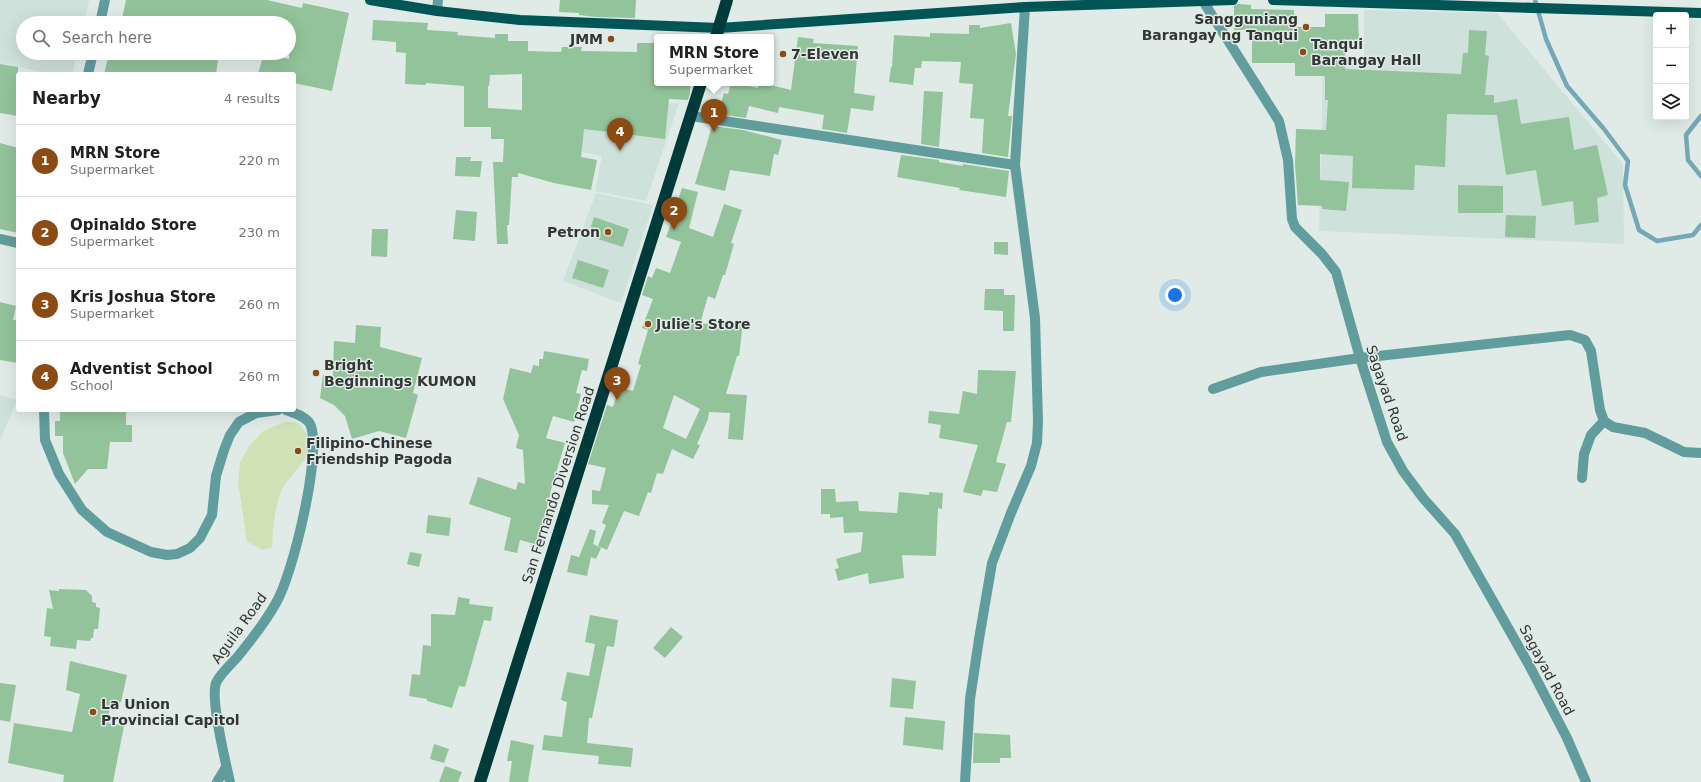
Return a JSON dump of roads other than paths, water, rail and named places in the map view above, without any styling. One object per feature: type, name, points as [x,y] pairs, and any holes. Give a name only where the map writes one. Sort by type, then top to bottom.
[{"type":"highway","points":[[717,32],[727,0]]},
{"type":"highway","name":"San Fernando Diversion Road","points":[[480,782],[700,86]]},
{"type":"main road","points":[[370,0],[437,11],[520,20],[717,32],[1095,2],[1233,0]]},
{"type":"main road","points":[[1273,0],[1701,13]]},
{"type":"street","points":[[102,16],[105,0]]},
{"type":"street","points":[[437,11],[438,0]]},
{"type":"street","name":"Sagayad Road","points":[[1203,1],[1279,121],[1288,160],[1292,219],[1295,227],[1322,254],[1336,272],[1360,358],[1387,442],[1403,471],[1423,498],[1455,534],[1529,665],[1567,738],[1586,782]]},
{"type":"street","points":[[965,782],[970,699],[992,563],[1011,513],[1032,466],[1037,443],[1038,421],[1035,318],[1015,165],[1025,7]]},
{"type":"street","points":[[88,72],[91,60]]},
{"type":"street","points":[[691,116],[1015,165]]},
{"type":"street","points":[[0,239],[16,243]]},
{"type":"street","points":[[1213,388],[1260,372],[1360,358],[1570,336],[1578,337],[1585,340],[1591,351],[1600,410],[1604,420],[1613,427],[1645,433],[1684,452],[1701,453]]},
{"type":"street","points":[[44,412],[44,440],[59,474],[82,510],[107,532],[151,552],[167,555],[177,554],[190,548],[200,538],[212,515],[216,476],[230,435],[239,422],[256,414],[267,412]]},
{"type":"street","name":"Aguila Road","points":[[230,782],[217,718],[216,684],[277,602],[290,569],[295,550],[313,465],[314,445],[310,424],[299,415],[291,412]]},
{"type":"street","points":[[1582,478],[1584,454],[1591,435],[1604,420]]},
{"type":"street","points":[[217,782],[226,767]]},
{"type":"waterway","points":[[1535,0],[1546,39],[1567,86],[1604,129],[1628,161],[1625,185],[1639,230],[1657,241],[1693,235],[1701,225]]},
{"type":"waterway","points":[[1701,116],[1686,135],[1688,160],[1701,176]]},
{"type":"place","name":"Sangguniang Barangay ng Tanqui","points":[[1306,27]]},
{"type":"place","name":"JMM","points":[[611,39]]},
{"type":"place","name":"Tanqui Barangay Hall","points":[[1303,52]]},
{"type":"place","name":"7-Eleven","points":[[783,54]]},
{"type":"place","name":"MRN Store","points":[[714,132]]},
{"type":"place","name":"Adventist School","points":[[620,151]]},
{"type":"place","name":"Opinaldo Store","points":[[674,230]]},
{"type":"place","name":"Petron","points":[[608,232]]},
{"type":"place","name":"Julie's Store","points":[[648,324]]},
{"type":"place","name":"Bright Beginnings KUMON","points":[[316,373]]},
{"type":"place","name":"Kris Joshua Store","points":[[617,400]]},
{"type":"place","name":"Filipino-Chinese Friendship Pagoda","points":[[298,451]]},
{"type":"place","name":"La Union Provincial Capitol","points":[[93,712]]}]
